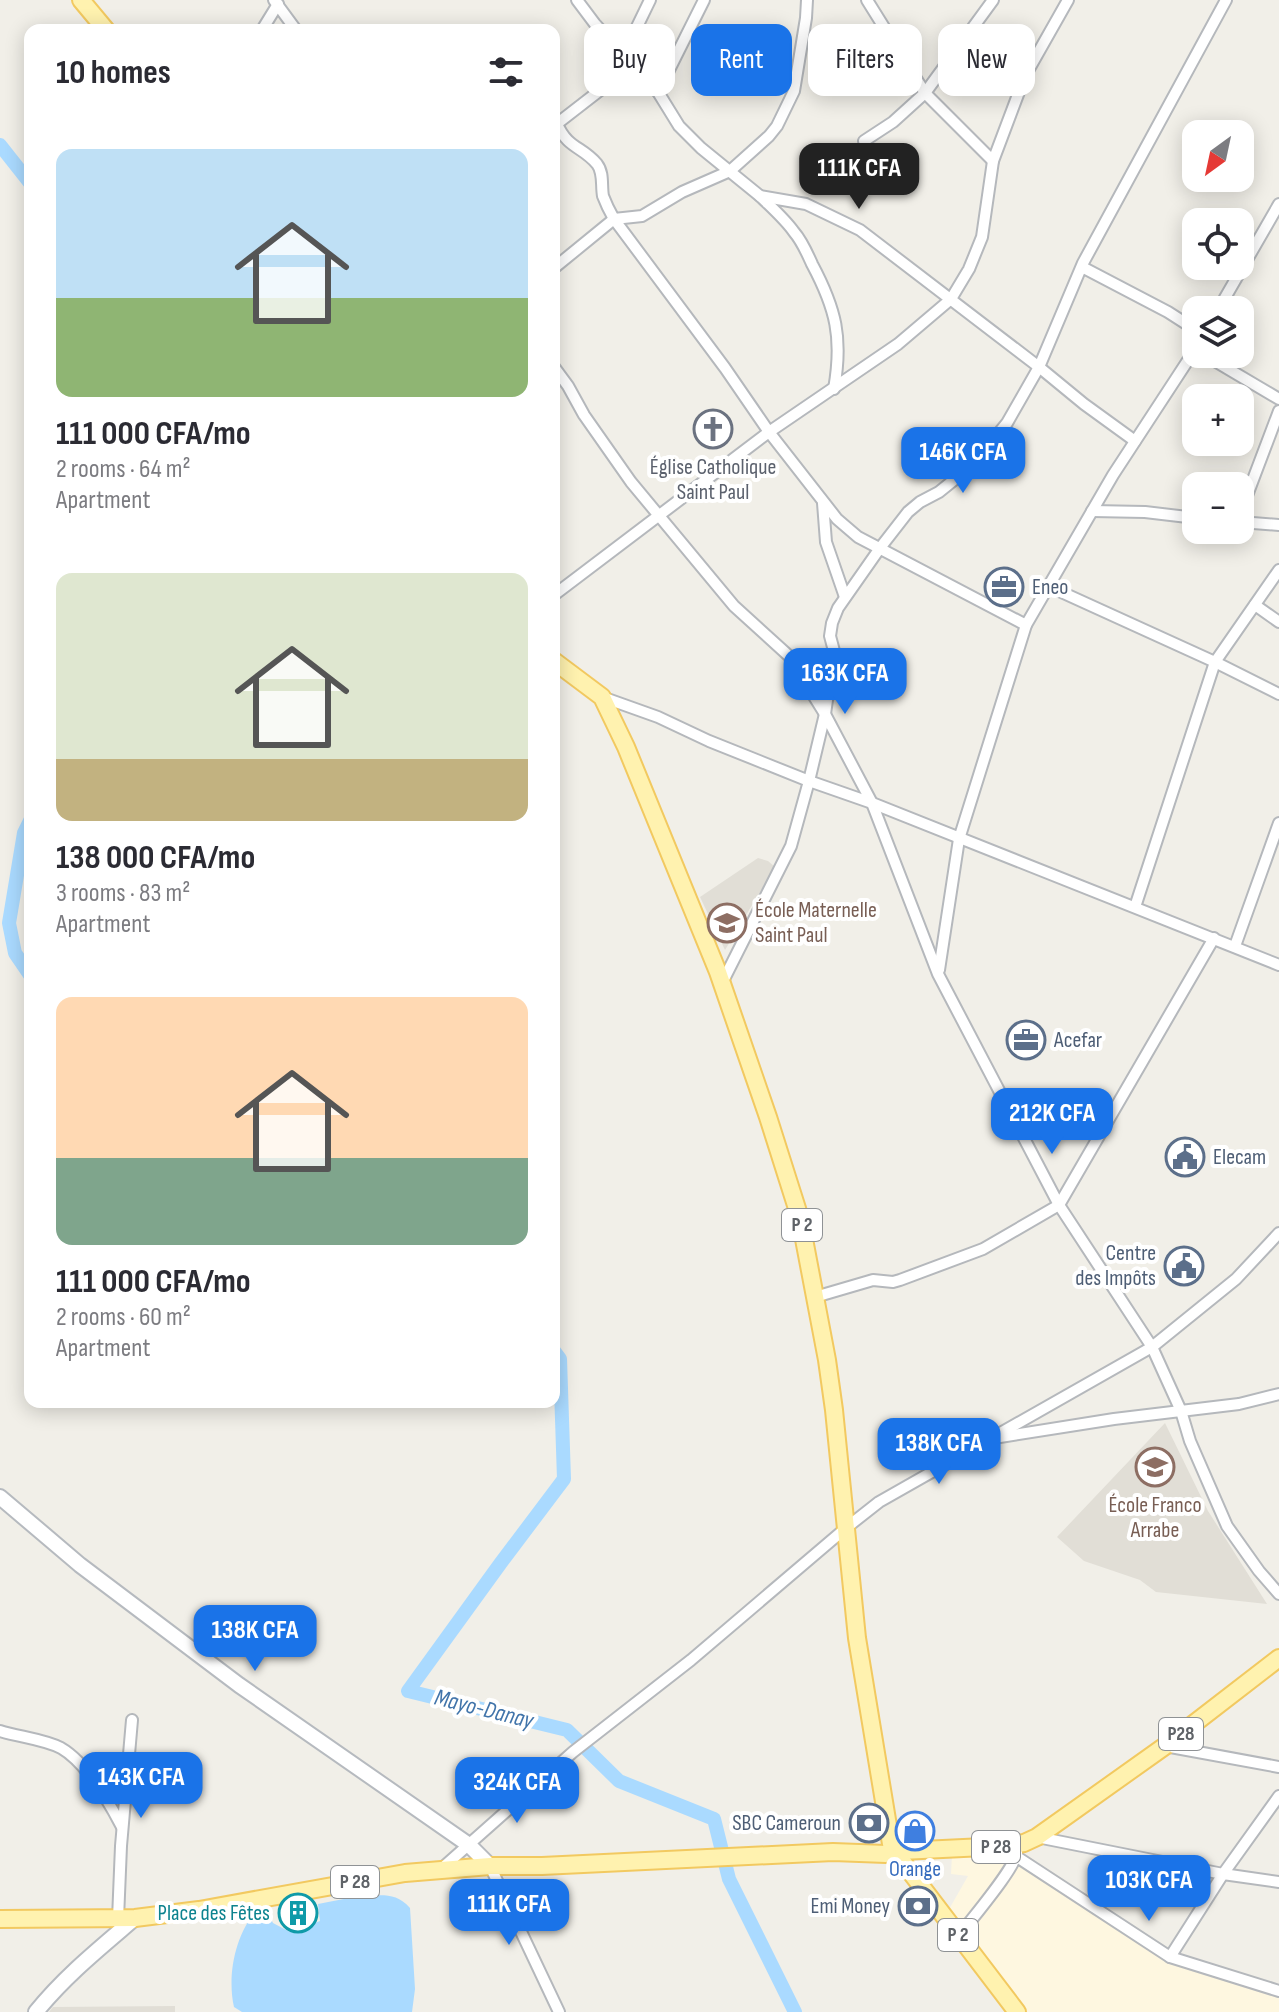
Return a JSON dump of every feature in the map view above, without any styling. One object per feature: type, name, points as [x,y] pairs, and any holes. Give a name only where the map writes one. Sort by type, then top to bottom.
[{"type":"main road","points":[[81,0],[101,24]]},
{"type":"main road","name":"P 2","points":[[560,666],[602,697],[652,806],[722,983],[800,1218],[834,1410],[857,1638],[894,1851],[1017,2012]]},
{"type":"main road","points":[[0,1497],[80,1565],[239,1685],[469,1845],[490,1866]]},
{"type":"main road","name":"P28","points":[[1080,1806],[1165,1746],[1279,1658]]},
{"type":"main road","name":"P 28","points":[[0,1919],[127,1918],[199,1910],[405,1873],[490,1866],[833,1852],[1017,1851],[1080,1806]]},
{"type":"main road","points":[[36,2012],[127,1918]]},
{"type":"street","points":[[577,0],[595,24]]},
{"type":"street","points":[[638,24],[650,0]]},
{"type":"street","points":[[675,58],[704,0]]},
{"type":"street","points":[[560,263],[614,219],[642,216],[682,192],[730,171],[769,136],[794,91],[807,0]]},
{"type":"street","points":[[867,0],[925,93],[993,161]]},
{"type":"street","points":[[864,141],[893,122],[925,93],[993,0]]},
{"type":"street","points":[[560,590],[769,432],[898,344],[951,299],[969,269],[982,237],[993,161],[1025,76],[1068,0]]},
{"type":"street","points":[[722,983],[791,846],[825,714],[834,651],[830,636],[832,623],[845,597],[908,512],[965,471],[1007,423],[1039,367],[1082,267],[1226,0]]},
{"type":"street","points":[[265,24],[276,2],[292,24]]},
{"type":"street","points":[[560,122],[593,96]]},
{"type":"street","points":[[660,96],[679,126],[760,196],[795,232],[819,277],[835,318],[838,351],[834,389]]},
{"type":"street","points":[[560,132],[598,165],[604,199],[614,219],[769,432],[845,527],[858,537],[1026,625]]},
{"type":"street","points":[[760,196],[806,204],[860,230],[1135,441]]},
{"type":"street","points":[[1226,296],[1279,204]]},
{"type":"street","points":[[1082,267],[1182,321]]},
{"type":"street","points":[[938,974],[959,839],[1026,625],[1092,511],[1183,368]]},
{"type":"street","points":[[1227,368],[1279,399]]},
{"type":"street","points":[[560,375],[631,482],[734,606],[789,656],[825,714],[872,803],[938,974],[1059,1205],[1152,1347],[1227,1526],[1279,1594]]},
{"type":"street","points":[[1254,477],[1279,411]]},
{"type":"street","points":[[822,500],[826,542],[845,597]]},
{"type":"street","points":[[1092,511],[1182,516]]},
{"type":"street","points":[[1254,523],[1279,525]]},
{"type":"street","points":[[1135,907],[1215,662],[1279,570]]},
{"type":"street","points":[[1048,586],[1279,694]]},
{"type":"street","points":[[1255,605],[1279,622]]},
{"type":"street","points":[[602,697],[1279,965]]},
{"type":"street","points":[[1235,946],[1279,823]]},
{"type":"street","points":[[815,1297],[873,1280],[900,1280],[983,1249],[1059,1205],[1214,938]]},
{"type":"street","points":[[437,1872],[573,1752],[691,1660],[846,1528],[894,1492],[1152,1347],[1236,1279],[1279,1233]]},
{"type":"street","points":[[990,1439],[1114,1419],[1239,1404],[1279,1394]]},
{"type":"street","points":[[127,1918],[123,1829],[132,1720]]},
{"type":"street","points":[[0,1731],[68,1753],[106,1796],[123,1829]]},
{"type":"street","points":[[1165,1746],[1279,1767]]},
{"type":"street","points":[[1170,1957],[1223,1874],[1279,1796]]},
{"type":"street","points":[[1037,1837],[1279,1882]]},
{"type":"street","points":[[959,1936],[1017,1851],[1170,1957],[1279,1991]]},
{"type":"street","points":[[490,1866],[559,2012]]},
{"type":"shaded area","name":"École Maternelle Saint Paul","points":[[758,858],[775,867],[725,950],[700,897]]},
{"type":"shaded area","name":"École Franco Arrabe","points":[[1165,1423],[1208,1511],[1267,1604],[1156,1592],[1140,1580],[1084,1561],[1057,1537]]},
{"type":"shaded area","points":[[952,1855],[1007,1856],[1172,1962],[1279,1994],[1279,2012],[1024,2012],[948,1911],[968,1876],[951,1874]]},
{"type":"shaded area","points":[[175,2006],[175,2012],[49,2012],[53,2007]]},
{"type":"water","points":[[359,1896],[393,1897],[410,1908],[415,1989],[412,2012],[242,2012],[234,2007],[234,1956],[243,1932],[256,1911],[267,1911],[273,1923],[290,1932],[320,1921],[318,1904]]},
{"type":"waterway","name":"Mayo-Danay","points":[[0,145],[24,175]]},
{"type":"waterway","name":"Mayo-Danay","points":[[24,833],[9,923],[15,953],[24,966]]},
{"type":"waterway","name":"Mayo-Danay","points":[[560,1359],[564,1479],[408,1691],[567,1730],[619,1781],[714,1819],[729,1879],[795,2012]]},
{"type":"place","name":"Église Catholique Saint Paul","points":[[713,429]]},
{"type":"place","name":"Eneo","points":[[1004,587]]},
{"type":"place","name":"École Maternelle Saint Paul","points":[[727,923]]},
{"type":"place","name":"Acefar","points":[[1026,1040]]},
{"type":"place","name":"Elecam","points":[[1185,1157]]},
{"type":"place","name":"Centre des Impôts","points":[[1184,1266]]},
{"type":"place","name":"École Franco Arrabe","points":[[1155,1467]]},
{"type":"place","name":"SBC Cameroun","points":[[869,1823]]},
{"type":"place","name":"Orange","points":[[915,1831]]},
{"type":"place","name":"Emi Money","points":[[918,1906]]},
{"type":"place","name":"Place des Fêtes","points":[[298,1913]]}]
